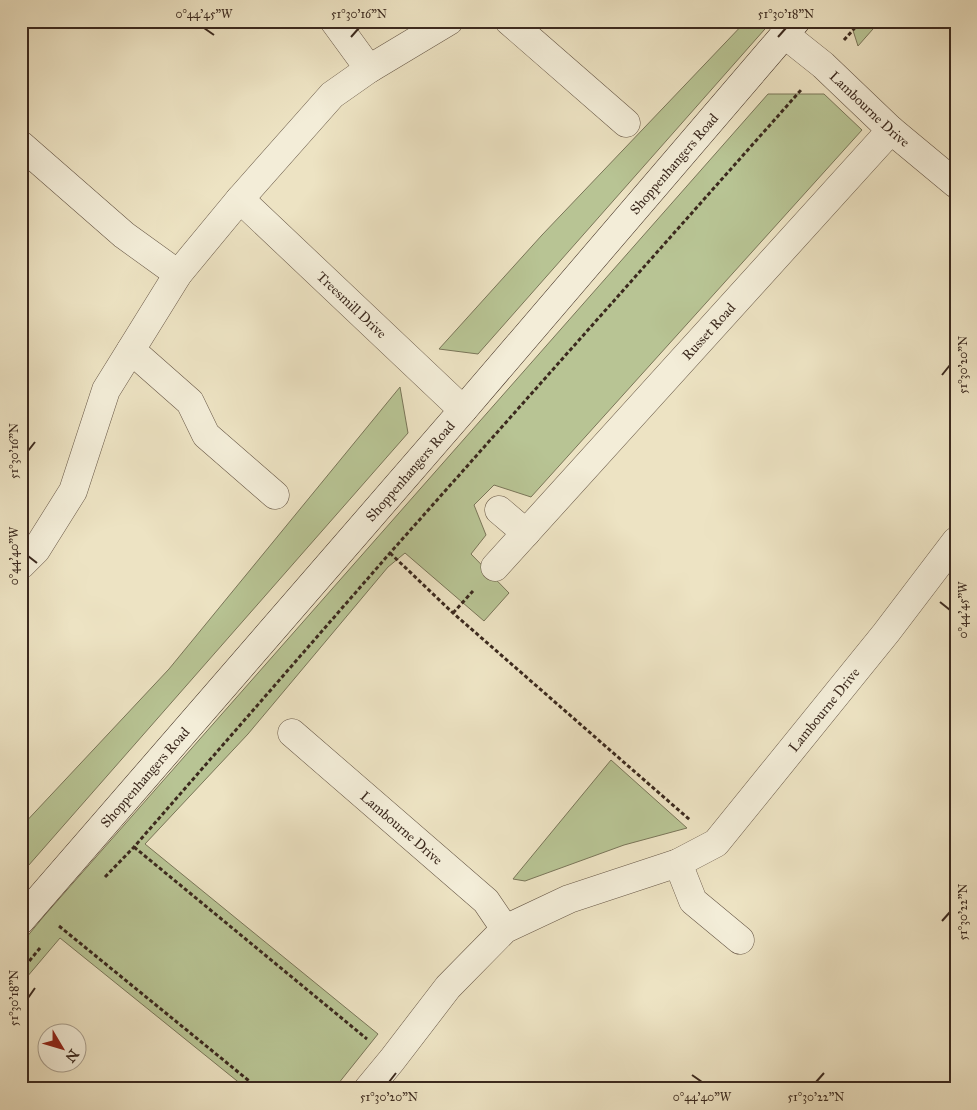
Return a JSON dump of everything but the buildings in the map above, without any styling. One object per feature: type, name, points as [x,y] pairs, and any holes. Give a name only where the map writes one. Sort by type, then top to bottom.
[{"type":"street","points":[[334,21],[369,69]]},
{"type":"street","points":[[21,565],[36,550],[74,491],[106,390],[178,274],[240,199],[332,95],[369,69],[448,21]]},
{"type":"street","points":[[509,21],[626,123]]},
{"type":"street","name":"Lambourne Drive","points":[[790,28],[823,65],[891,130],[956,184]]},
{"type":"street","name":"Shoppenhangers Road","points":[[21,920],[463,410],[790,28]]},
{"type":"street","name":"Russet Road","points":[[496,566],[891,130]]},
{"type":"street","points":[[21,145],[124,235],[178,274]]},
{"type":"street","name":"Treesmill Drive","points":[[240,199],[463,410]]},
{"type":"street","points":[[131,350],[190,402],[206,435],[275,495]]},
{"type":"street","points":[[499,510],[526,533]]},
{"type":"street","name":"Lambourne Drive","points":[[368,1089],[448,987],[505,929],[569,899],[678,863],[716,843],[880,640],[956,541]]},
{"type":"street","name":"Lambourne Drive","points":[[292,733],[486,901],[505,929]]},
{"type":"street","points":[[678,863],[693,901],[740,940]]},
{"type":"path","points":[[100,883],[134,847],[390,553],[861,21]]},
{"type":"path","points":[[390,553],[453,613],[716,843]]},
{"type":"path","points":[[134,847],[392,1060]]},
{"type":"path","points":[[65,918],[58,926],[259,1089]]},
{"type":"path","points":[[21,971],[46,941]]},
{"type":"green space","points":[[746,21],[772,21],[478,354],[439,349],[542,235]]},
{"type":"green space","points":[[850,21],[880,21],[858,46]]},
{"type":"green space","points":[[768,94],[824,94],[862,130],[531,497],[494,485],[474,505],[486,535],[471,554],[509,593],[484,621],[405,553],[388,567],[248,734],[145,844],[378,1034],[334,1089],[247,1089],[60,938],[21,984],[21,944],[44,916]]},
{"type":"green space","points":[[400,387],[408,433],[21,874],[21,827],[169,669]]},
{"type":"green space","points":[[611,760],[687,828],[624,845],[525,881],[513,879]]}]
